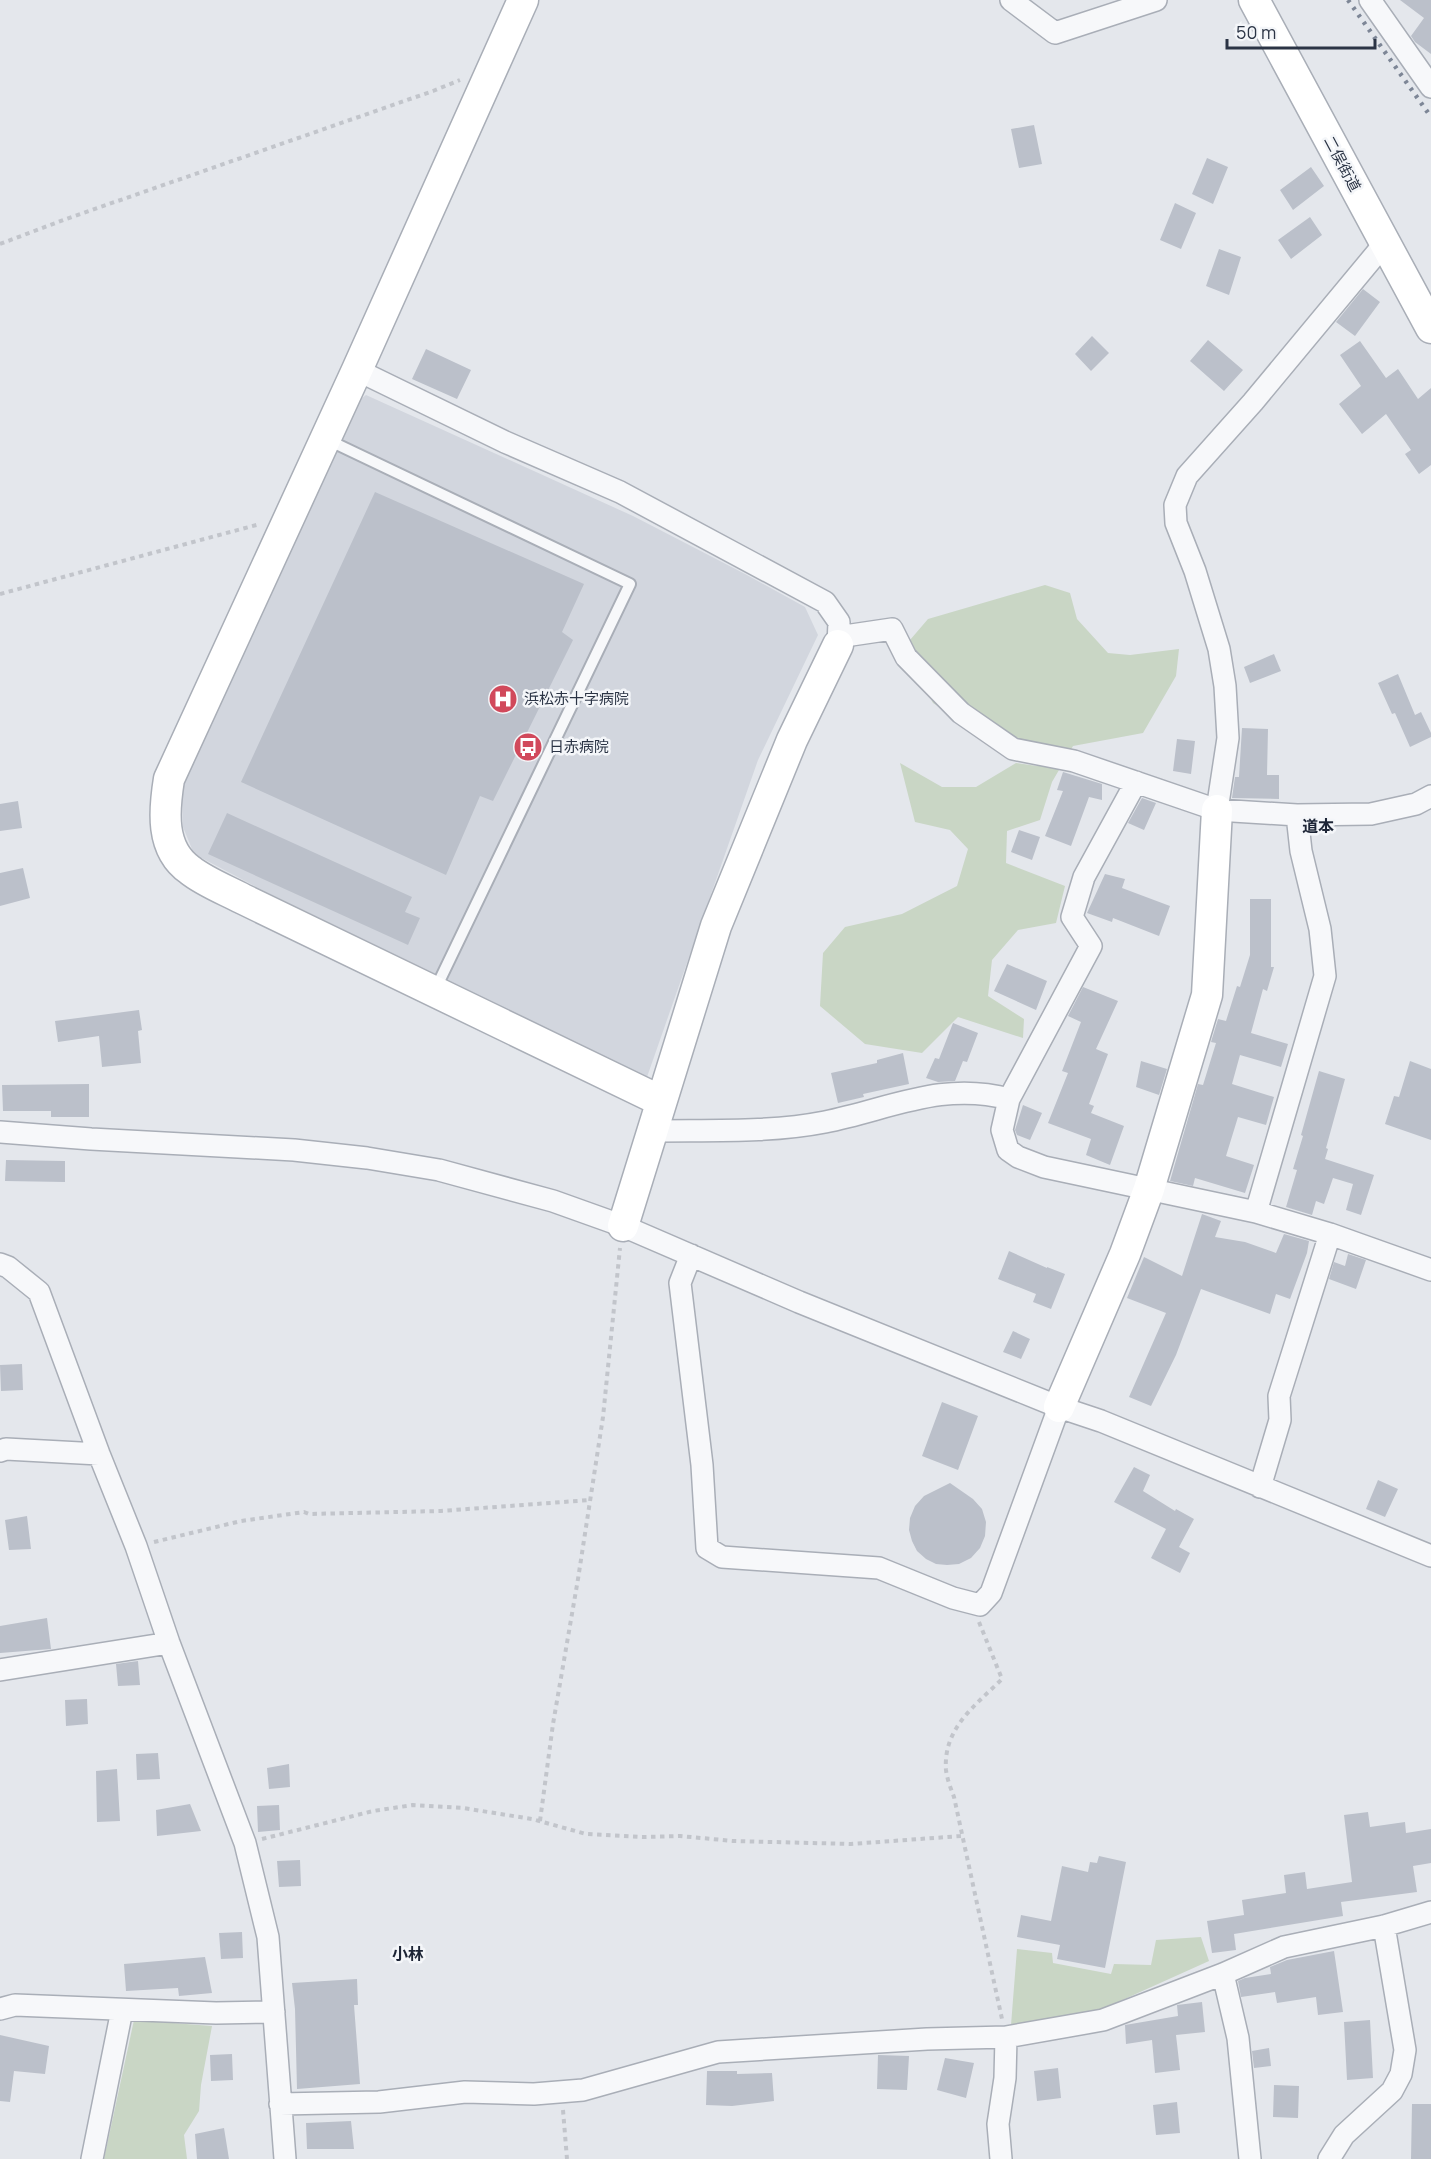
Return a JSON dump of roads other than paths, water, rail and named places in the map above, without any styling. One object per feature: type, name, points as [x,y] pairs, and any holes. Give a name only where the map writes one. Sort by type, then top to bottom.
[{"type":"street","points":[[523,0],[169,780],[164,807],[164,823],[176,854],[188,870],[243,899],[661,1101]]},
{"type":"street","points":[[1011,0],[1055,33],[1156,0]]},
{"type":"street","name":"二俣街道","points":[[1254,0],[1431,328]]},
{"type":"street","points":[[1370,0],[1430,85]]},
{"type":"street","points":[[691,1255],[680,1284],[702,1465],[707,1548],[722,1557],[879,1568],[953,1598],[980,1605],[991,1593],[1059,1407],[1125,1254],[1149,1189],[1207,995],[1217,810],[1228,738],[1225,686],[1219,649],[1195,571],[1176,523],[1175,505],[1187,476],[1253,402],[1384,243]]},
{"type":"street","points":[[357,370],[506,442],[620,492],[825,602],[839,622],[838,641],[792,740],[716,926],[622,1226]]},
{"type":"street","points":[[838,641],[892,629],[906,657],[961,713],[1013,749],[1074,761],[1217,810],[1297,815],[1371,814],[1416,804],[1431,796]]},
{"type":"street","points":[[1136,782],[1084,877],[1072,917],[1091,946],[1009,1099],[1002,1130],[1008,1150],[1018,1157],[1044,1167],[1256,1212],[1330,1234],[1431,1270]]},
{"type":"street","points":[[1256,1212],[1325,976],[1320,929],[1301,851],[1297,815]]},
{"type":"street","points":[[652,1131],[776,1128],[825,1122],[943,1093],[989,1093],[1009,1099]]},
{"type":"street","points":[[0,1132],[294,1150],[367,1158],[439,1170],[554,1201],[622,1226],[1059,1407],[1101,1420],[1431,1556]]},
{"type":"street","points":[[1260,1487],[1280,1420],[1279,1396],[1330,1234]]},
{"type":"street","points":[[0,1264],[8,1267],[39,1292],[136,1546],[169,1643],[245,1843],[268,1937],[285,2159]]},
{"type":"street","points":[[0,1451],[6,1449],[99,1454]]},
{"type":"street","points":[[0,1670],[169,1643]]},
{"type":"street","points":[[280,2104],[379,2102],[465,2092],[534,2094],[562,2092],[583,2090],[718,2052],[927,2039],[1006,2037],[1103,2020],[1223,1974],[1284,1947],[1384,1926],[1431,1912]]},
{"type":"street","points":[[1329,2159],[1344,2135],[1392,2091],[1401,2074],[1405,2050],[1384,1926]]},
{"type":"street","points":[[1223,1974],[1238,2038],[1250,2159]]},
{"type":"street","points":[[0,2009],[15,2005],[216,2013],[274,2012]]},
{"type":"street","points":[[92,2159],[122,2010]]},
{"type":"street","points":[[1001,2159],[998,2124],[1005,2078],[1006,2037]]},
{"type":"lane","points":[[325,438],[630,585],[435,991]]},
{"type":"railway","points":[[1348,0],[1431,117]]},
{"type":"place","name":"浜松赤十字病院","points":[[503,699]]},
{"type":"place","name":"日赤病院","points":[[528,747]]},
{"type":"district","name":"道本","points":[[1318,826]]},
{"type":"district","name":"小林","points":[[408,1954]]}]
